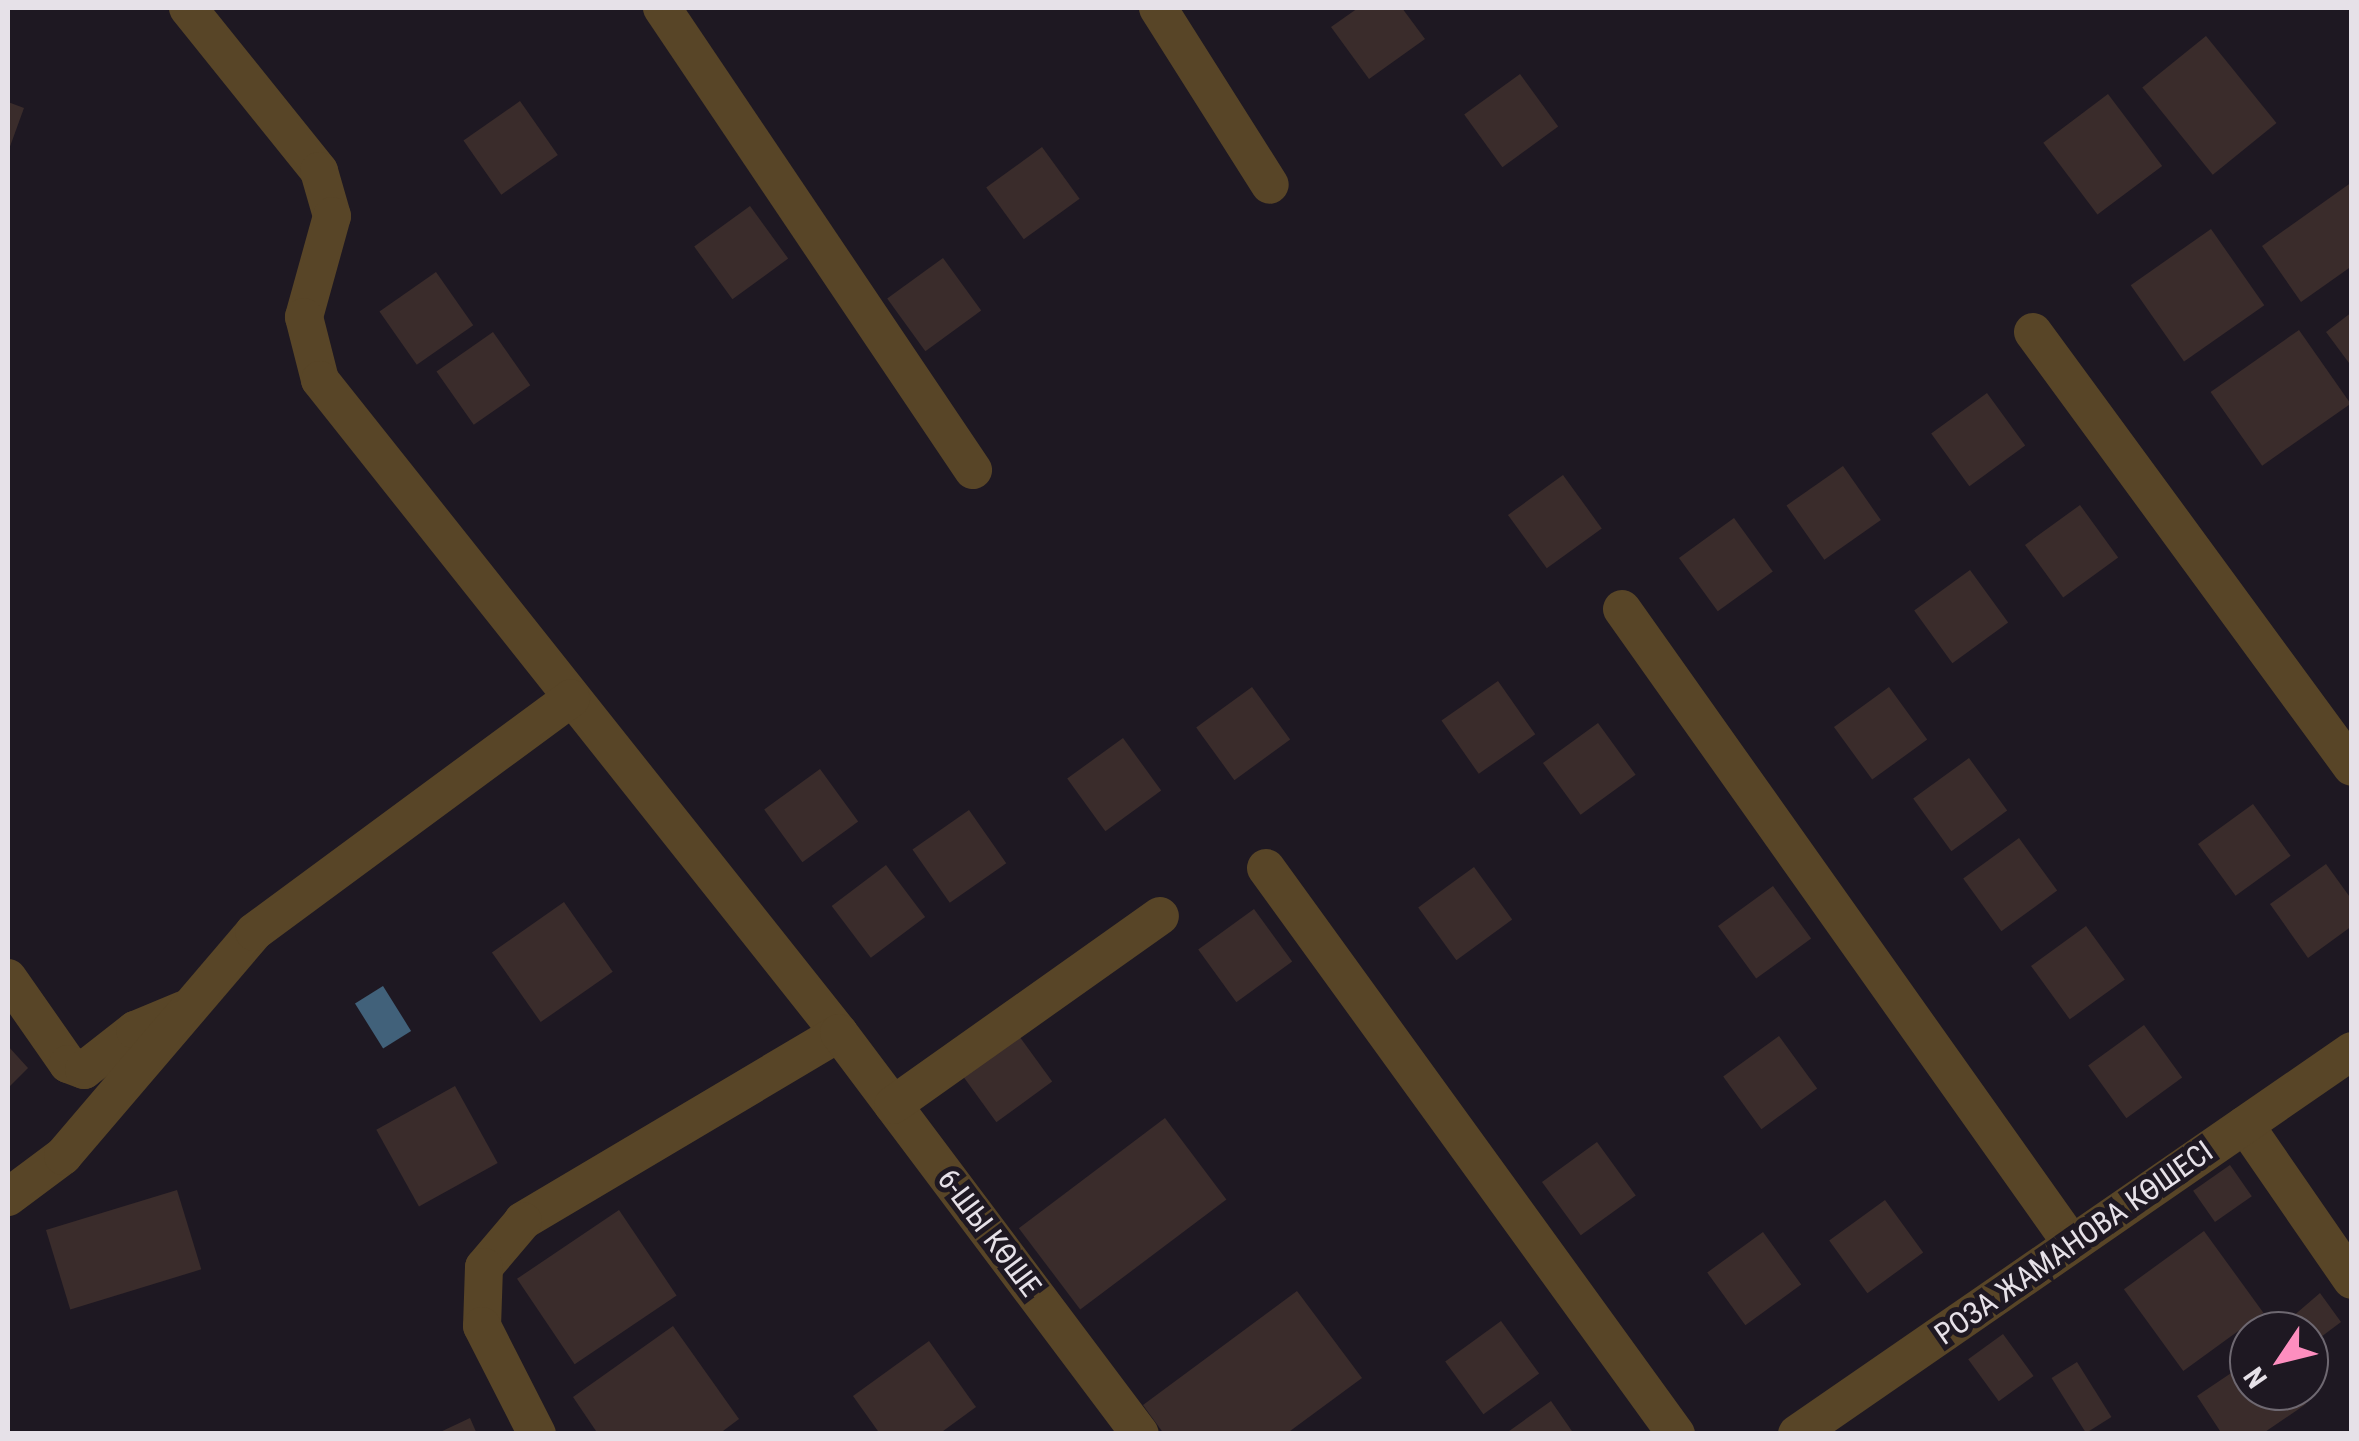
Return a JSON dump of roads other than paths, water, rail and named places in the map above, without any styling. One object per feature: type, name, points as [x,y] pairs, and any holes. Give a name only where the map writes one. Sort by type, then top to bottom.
[{"type":"street","name":"6-ШЫ КӨШЕ","points":[[188,8],[318,171],[332,216],[304,317],[320,380],[838,1034],[1140,1434]]},
{"type":"street","points":[[662,8],[973,470]]},
{"type":"street","points":[[1158,8],[1270,185]]},
{"type":"street","points":[[2034,332],[2352,767]]},
{"type":"street","points":[[1622,609],[2072,1244]]},
{"type":"street","points":[[8,1196],[62,1156],[190,1008],[292,899],[571,698]]},
{"type":"street","points":[[1266,868],[1676,1434]]},
{"type":"street","points":[[893,1105],[1160,916]]},
{"type":"street","points":[[8,978],[68,1064],[84,1070],[135,1030],[190,1008]]},
{"type":"street","points":[[537,1434],[482,1326],[484,1267],[523,1221],[838,1034]]},
{"type":"street","name":"РОЗА ЖАМАНОВА КӨШЕСІ","points":[[1797,1434],[2352,1052]]},
{"type":"street","points":[[2245,1125],[2352,1280]]},
{"type":"water","points":[[383,986],[411,1031],[383,1048],[355,1003]]}]
